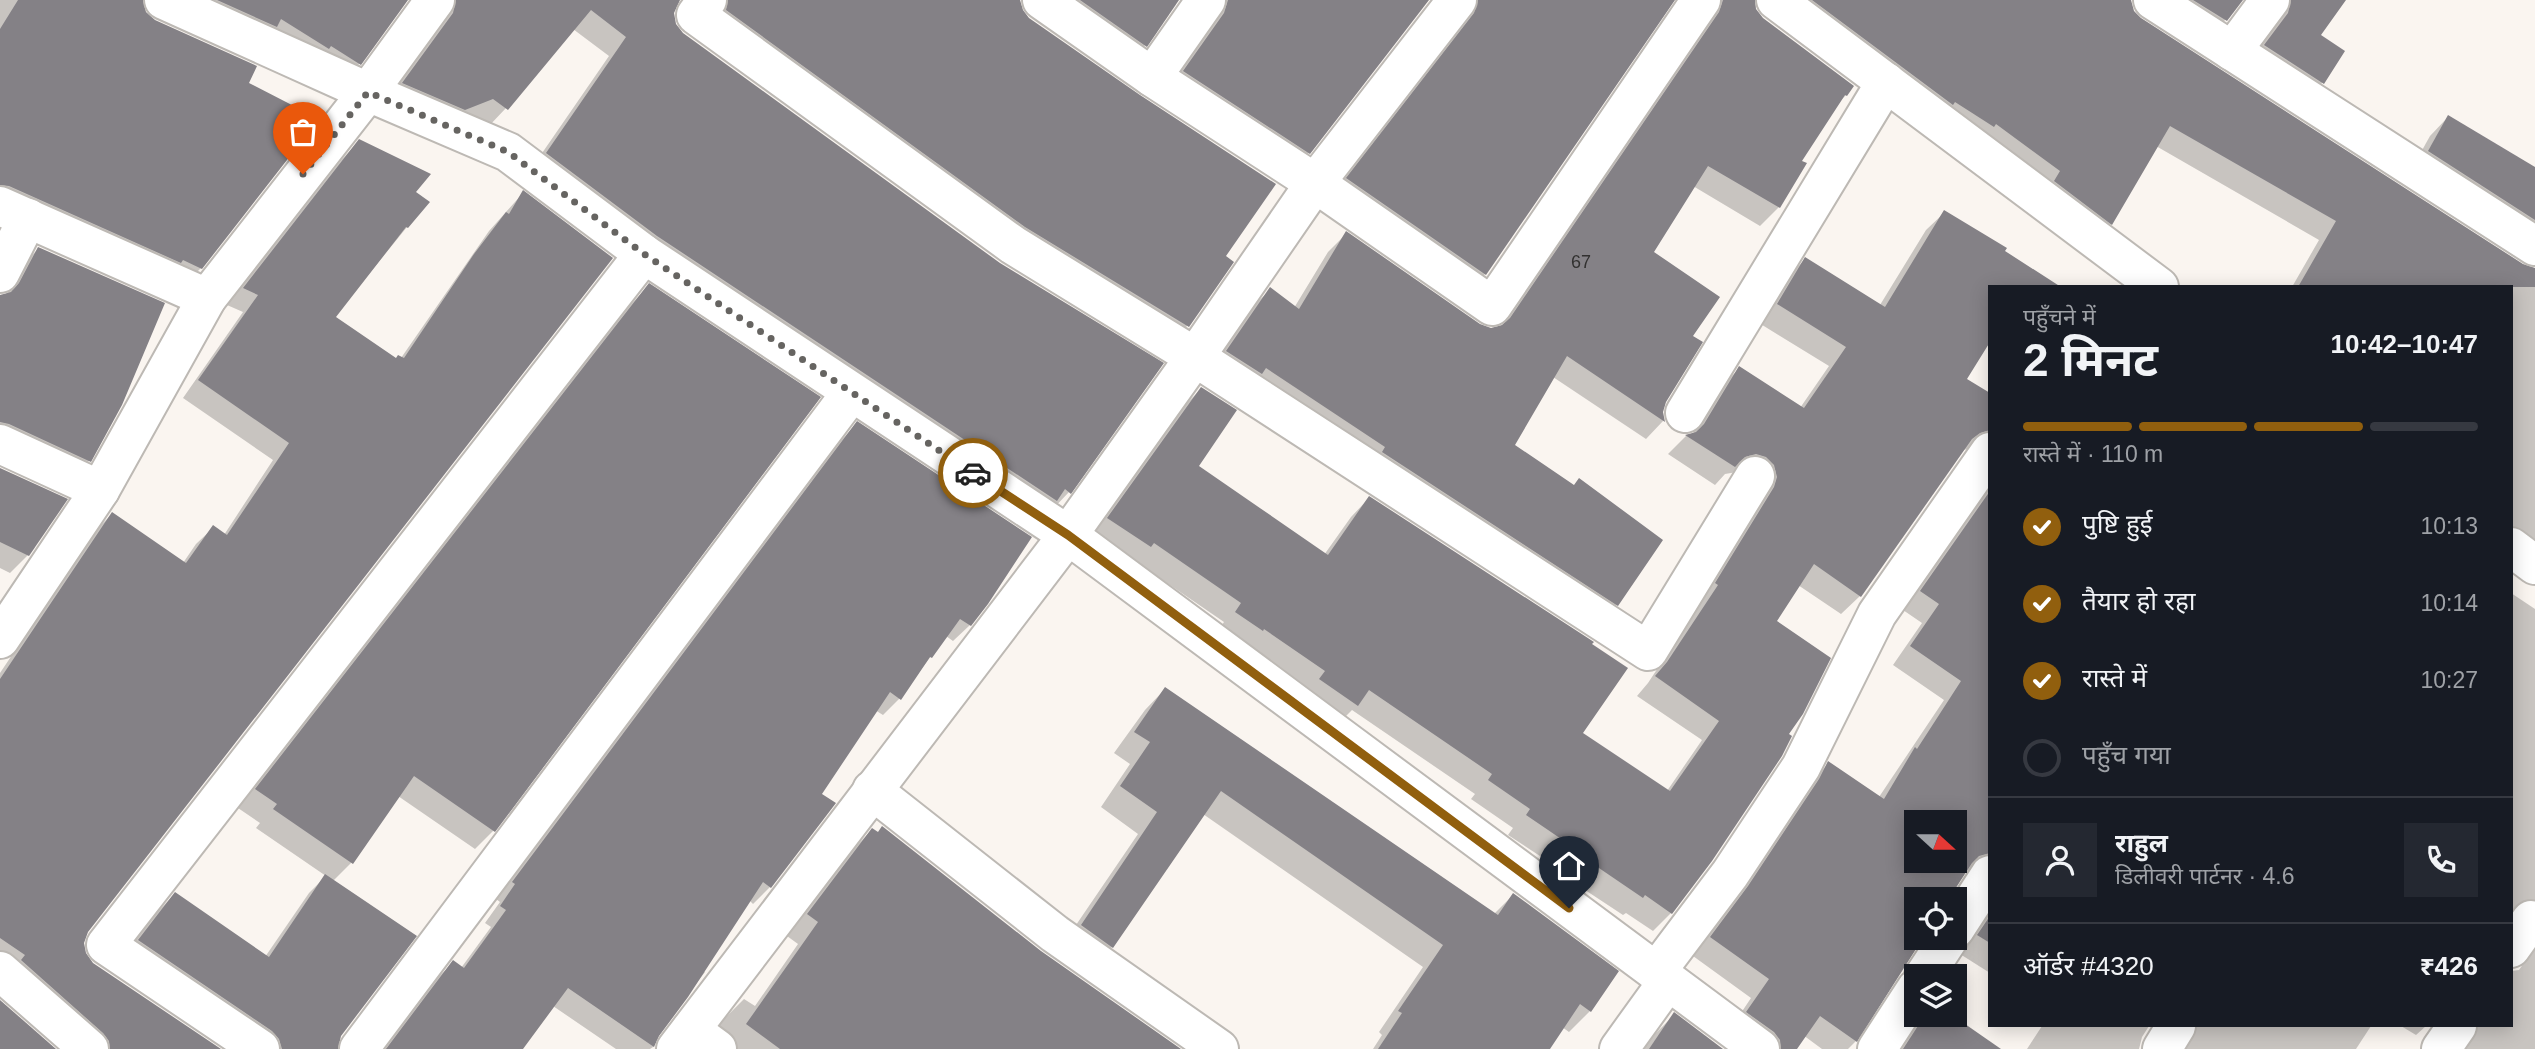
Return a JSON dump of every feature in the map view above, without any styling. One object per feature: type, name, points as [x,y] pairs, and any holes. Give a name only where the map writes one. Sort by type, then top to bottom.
[{"type":"street","points":[[0,639],[100,490],[207,298],[368,92],[435,0]]},
{"type":"street","points":[[708,0],[696,15],[1013,245],[1195,357],[1648,651],[1755,476]]},
{"type":"street","points":[[1042,0],[1152,77],[1315,183],[1492,306],[1701,0]]},
{"type":"street","points":[[1152,77],[1206,0]]},
{"type":"street","points":[[695,1043],[872,790],[1068,535],[1315,183],[1457,0]]},
{"type":"street","points":[[1776,0],[1886,82],[2113,274],[2153,285]]},
{"type":"street","points":[[2153,0],[2535,246]]},
{"type":"street","points":[[2232,51],[2270,0]]},
{"type":"street","points":[[182,3],[368,92],[508,152],[644,254],[1068,535],[1760,1049]]},
{"type":"street","points":[[1685,413],[1886,82]]},
{"type":"street","points":[[0,273],[14,212],[207,298]]},
{"type":"street","points":[[260,1049],[106,945],[644,254]]},
{"type":"street","points":[[359,1049],[851,393]]},
{"type":"street","points":[[0,444],[100,490]]},
{"type":"street","points":[[1619,1049],[1662,977],[1801,767],[1877,614],[1988,455]]},
{"type":"street","points":[[2513,548],[2535,565]]},
{"type":"street","points":[[872,790],[1055,934],[1219,1049]]},
{"type":"street","points":[[1967,910],[1988,878]]},
{"type":"street","points":[[0,971],[89,1049]]},
{"type":"street","points":[[1877,1049],[1904,1007]]},
{"type":"street","points":[[2162,1049],[2175,1027]]},
{"type":"street","points":[[2441,1049],[2456,1027]]},
{"type":"building","points":[[18,0],[143,0],[146,12],[155,20],[257,66],[249,83],[319,119],[202,269],[183,260],[181,263],[9,186],[0,185],[0,29]]},
{"type":"building","points":[[217,0],[408,0],[361,65],[281,19],[277,27]]},
{"type":"building","points":[[456,0],[680,0],[674,13],[676,24],[683,33],[1000,263],[1164,363],[1071,494],[1065,489],[1057,501],[657,236],[546,153],[626,37],[591,10],[508,110],[493,99],[465,110],[402,83],[453,13]]},
{"type":"building","points":[[728,0],[1020,0],[1029,18],[1276,184],[1226,256],[1234,262],[1189,327],[1025,227],[726,10]]},
{"type":"building","points":[[1080,0],[1179,0],[1147,47]]},
{"type":"building","points":[[1228,0],[1429,0],[1310,154],[1183,71],[1224,13]]},
{"type":"building","points":[[1478,0],[1675,0],[1486,275],[1346,178],[1474,13]]},
{"type":"building","points":[[1723,0],[1755,0],[1756,9],[1763,18],[1854,86],[1847,96],[1845,95],[1802,161],[1807,163],[1780,208],[1708,166],[1654,252],[1720,297],[1693,336],[1703,342],[1666,402],[1663,412],[1665,422],[1567,356],[1515,445],[1574,485],[1579,478],[1663,540],[1618,606],[1382,452],[1385,447],[1266,368],[1262,374],[1226,351],[1270,287],[1299,309],[1346,231],[1480,324],[1491,328],[1502,325],[1510,318],[1719,12]]},
{"type":"building","points":[[1812,0],[2131,0],[2134,11],[2141,18],[2523,264],[2535,268],[2535,287],[2299,285],[2336,221],[2170,126],[2112,225],[2054,181],[2060,171],[1996,124],[1994,127],[1955,102],[1953,105]]},
{"type":"building","points":[[2193,0],[2243,0],[2227,21]]},
{"type":"building","points":[[2291,0],[2346,0],[2321,35],[2345,51],[2324,84],[2264,45],[2288,13]]},
{"type":"building","points":[[2448,115],[2535,167],[2535,220],[2428,151]]},
{"type":"building","points":[[359,139],[431,174],[416,192],[430,202],[408,228],[406,227],[336,317],[396,358],[398,355],[404,358],[474,254],[506,212],[509,214],[523,190],[613,258],[88,932],[84,943],[86,953],[93,963],[221,1049],[110,1049],[109,1041],[103,1033],[21,960],[25,955],[0,938],[0,679],[112,512],[186,563],[213,525],[227,535],[289,443],[198,380],[258,295],[243,288]]},
{"type":"building","points":[[1944,210],[2007,248],[2005,251],[2058,285],[1988,285],[1988,345],[1967,379],[1988,392],[1988,431],[1972,439],[1861,597],[1814,564],[1777,621],[1831,658],[1803,714],[1789,734],[1792,736],[1782,756],[1712,861],[1672,914],[1645,895],[1643,898],[1526,815],[1530,809],[1488,780],[1492,774],[1369,690],[1358,706],[1319,679],[1325,671],[1235,612],[1241,603],[1154,543],[1151,547],[1107,518],[1201,387],[1237,410],[1199,466],[1328,555],[1369,496],[1594,642],[1592,644],[1628,668],[1583,733],[1670,791],[1719,721],[1655,676],[1718,585],[1715,583],[1774,487],[1777,477],[1774,465],[1766,457],[1756,454],[1745,457],[1735,467],[1685,435],[1696,432],[1704,424],[1739,366],[1804,408],[1846,347],[1777,304],[1805,257],[1885,307]]},
{"type":"building","points":[[38,247],[165,303],[122,405],[91,462],[0,422],[0,295],[11,292],[19,283]]},
{"type":"building","points":[[649,283],[821,397],[495,832],[414,776],[353,864],[273,809],[277,804],[255,789]]},
{"type":"building","points":[[857,421],[1032,537],[988,604],[971,626],[960,619],[901,700],[890,692],[822,794],[836,803],[771,888],[763,882],[654,1047],[568,988],[523,1049],[386,1049],[453,960],[464,968],[506,910],[500,906],[515,884],[512,882]]},
{"type":"building","points":[[0,468],[68,499],[29,556],[0,542]]},
{"type":"building","points":[[1988,494],[1988,854],[1979,856],[1967,871],[1967,810],[1904,810],[1904,873],[1966,873],[1956,887],[1904,887],[1904,950],[1915,950],[1904,964],[1857,1042],[1820,1016],[1797,1049],[1781,1049],[1780,1040],[1774,1032],[1746,1012],[1769,979],[1710,937],[1748,886],[1819,779],[1828,761],[1884,799],[1915,747],[1917,749],[1961,681],[1910,646],[1939,604],[1920,591]]},
{"type":"building","points":[[1165,687],[1498,915],[1513,893],[1619,971],[1591,1012],[1580,1004],[1550,1049],[1378,1049],[1402,1013],[1398,1011],[1443,945],[1221,791],[1113,948],[1081,925],[1157,812],[1120,786],[1150,742],[1134,732]]},
{"type":"building","points":[[882,826],[1041,951],[1181,1049],[780,1049],[746,1024],[818,922],[807,914],[872,828],[878,832]]},
{"type":"building","points":[[325,874],[417,936],[341,1036],[338,1049],[282,1049],[279,1039],[272,1031],[138,940],[175,892],[269,957]]},
{"type":"building","points":[[1988,919],[1988,942],[1977,935]]},
{"type":"building","points":[[0,1000],[56,1049],[0,1049]]},
{"type":"building","points":[[1674,1012],[1723,1049],[1649,1049]]},
{"type":"building","points":[[1967,1025],[2001,1049],[1903,1049],[1917,1027]]},
{"type":"way so far","points":[[303,174],[368,92],[508,152],[644,254],[973,473]]},
{"type":"route","points":[[973,473],[1068,535],[1569,908]]}]
